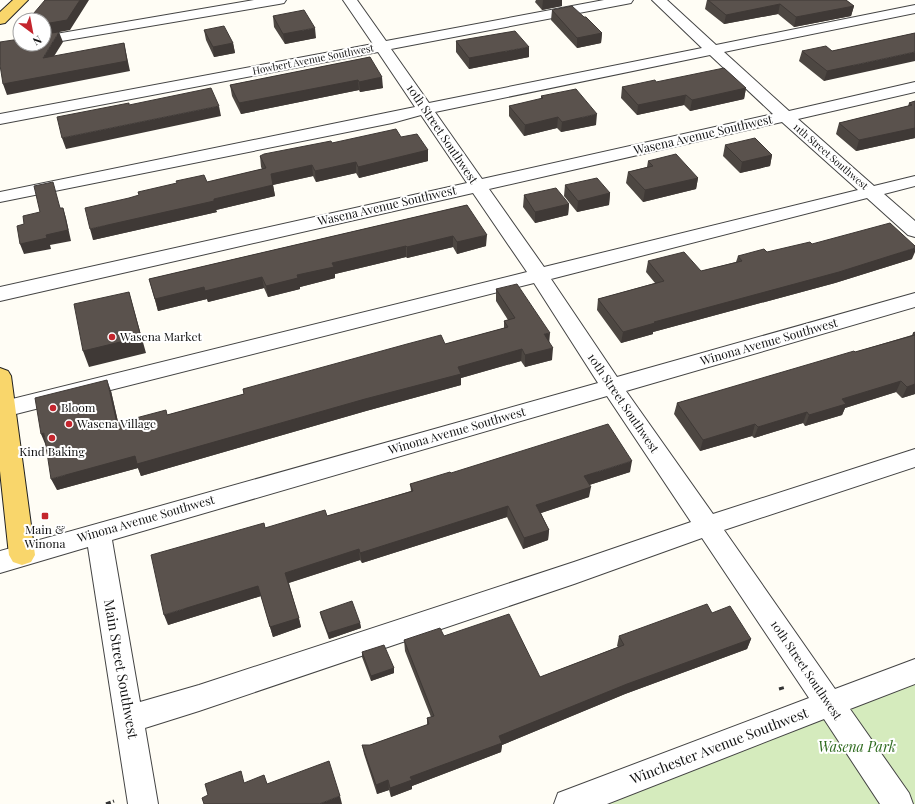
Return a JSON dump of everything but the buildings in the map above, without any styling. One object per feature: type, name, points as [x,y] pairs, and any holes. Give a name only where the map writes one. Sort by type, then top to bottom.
[{"type":"main road","points":[[0,20],[21,0]]},
{"type":"main road","points":[[0,376],[11,559]]},
{"type":"street","points":[[52,39],[279,0]]},
{"type":"street","name":"10th Street Southwest","points":[[350,0],[538,275],[612,387],[898,804]]},
{"type":"street","name":"Howbert Avenue Southwest","points":[[0,119],[626,0]]},
{"type":"street","name":"11th Street Southwest","points":[[660,0],[785,116],[915,231]]},
{"type":"street","points":[[0,197],[308,133],[392,118],[446,104],[915,9]]},
{"type":"street","name":"Wasena Avenue Southwest","points":[[0,294],[915,87]]},
{"type":"street","points":[[2,410],[915,181]]},
{"type":"street","name":"Winona Avenue Southwest","points":[[11,559],[915,300]]},
{"type":"street","points":[[129,719],[199,698],[507,595],[707,526],[915,458]]},
{"type":"street","name":"Main Street Southwest","points":[[98,533],[143,804]]},
{"type":"street","name":"Winchester Avenue Southwest","points":[[569,804],[706,750],[830,705],[915,671]]},
{"type":"path","points":[[106,804],[114,801]]},
{"type":"green space","name":"Wasena Park","points":[[915,661],[915,804],[566,804]]},
{"type":"place","name":"Wasena Market","points":[[112,337]]},
{"type":"place","name":"Bloom","points":[[53,408]]},
{"type":"place","name":"Wasena Village","points":[[69,424]]},
{"type":"place","name":"Kind Baking","points":[[52,438]]},
{"type":"place","name":"Main & Winona","points":[[45,516]]}]
